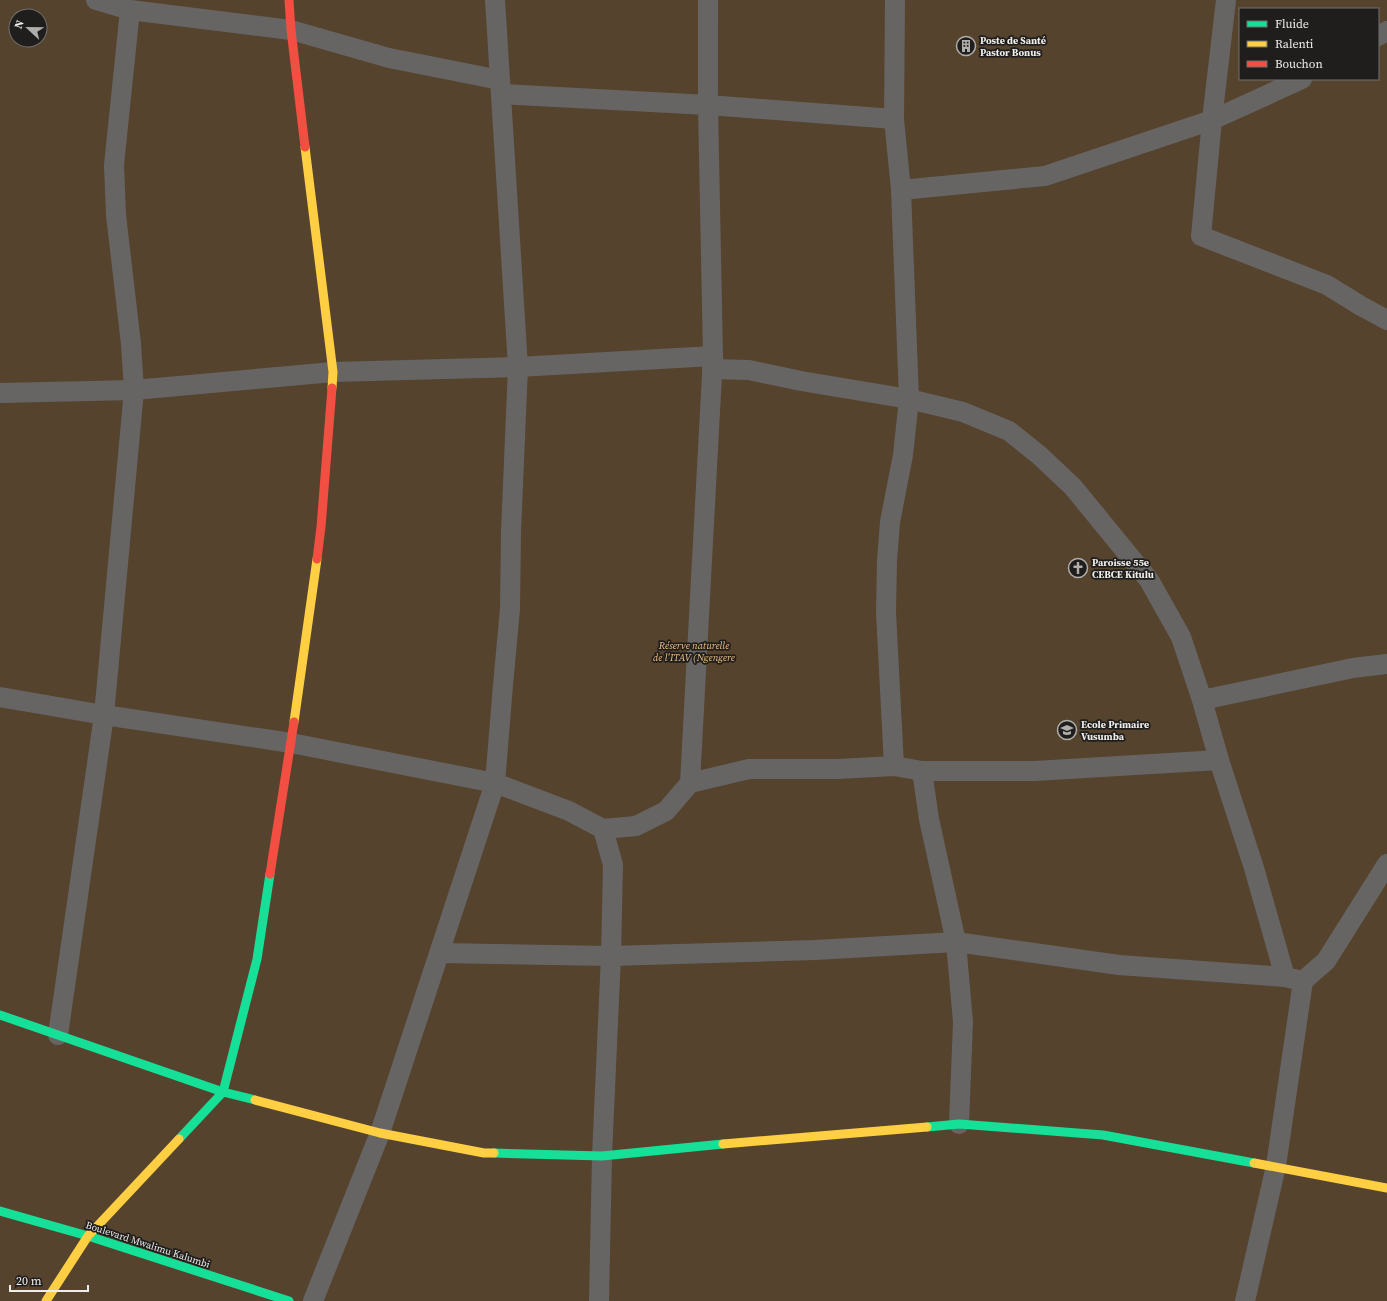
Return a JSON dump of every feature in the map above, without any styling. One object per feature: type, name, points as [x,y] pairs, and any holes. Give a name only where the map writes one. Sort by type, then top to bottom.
[{"type":"street","points":[[96,0],[130,10],[291,30],[389,58],[500,87],[894,119]]},
{"type":"street","points":[[46,1301],[88,1236],[223,1092],[257,959],[291,743],[321,527],[333,372],[291,30],[289,0]]},
{"type":"street","points":[[313,1301],[380,1133],[496,783],[510,609],[511,532],[518,367],[500,87],[496,0]]},
{"type":"street","points":[[690,783],[712,363],[708,0]]},
{"type":"street","points":[[894,766],[886,612],[887,560],[890,522],[903,454],[909,399],[901,190],[894,119],[895,0]]},
{"type":"street","points":[[1226,0],[1212,120],[1201,236],[1327,285],[1361,306],[1387,319]]},
{"type":"street","points":[[58,1035],[104,715],[134,390],[131,344],[116,215],[114,165],[130,10]]},
{"type":"street","points":[[901,190],[1045,176],[1212,120],[1300,80]]},
{"type":"street","points":[[0,393],[134,390],[333,372],[712,363],[801,381],[909,399],[962,412],[1009,431],[1039,455],[1073,486],[1149,580],[1181,637],[1202,700],[1218,760],[1254,868],[1294,979],[1276,1166],[1245,1301]]},
{"type":"street","points":[[1202,700],[1354,668],[1387,664]]},
{"type":"street","points":[[0,697],[104,715],[291,743],[496,783],[569,811],[604,829],[636,826],[666,811],[690,783],[749,769],[838,769],[894,766],[922,771],[1035,771],[1218,760]]},
{"type":"street","points":[[922,771],[929,819],[956,942],[963,1022],[959,1124]]},
{"type":"street","points":[[599,1301],[602,1156],[611,956],[613,865],[604,829]]},
{"type":"street","points":[[440,953],[611,956],[815,950],[956,942],[1119,964],[1294,979],[1326,961],[1387,864]]},
{"type":"street","points":[[0,1015],[223,1092],[380,1133],[484,1153],[602,1156],[752,1141],[959,1124],[1103,1135],[1276,1166],[1387,1188]]},
{"type":"street","name":"Boulevard Mwalimu Kalumbi","points":[[0,1211],[88,1236],[289,1301]]},
{"type":"green space","name":"Réserve naturelle de l'ITAV (Ngengere","points":[[0,0],[1387,0],[1387,1301],[0,1301]]},
{"type":"traffic: fast","points":[[179,1139],[223,1092],[257,959],[270,874]]},
{"type":"traffic: fast","points":[[0,1015],[223,1092],[255,1100]]},
{"type":"traffic: fast","points":[[927,1127],[959,1124],[1103,1135],[1254,1163]]},
{"type":"traffic: fast","points":[[494,1153],[602,1156],[723,1144]]},
{"type":"traffic: fast","points":[[0,1211],[88,1236],[289,1301]]},
{"type":"traffic: slow","points":[[305,147],[333,372],[332,388]]},
{"type":"traffic: slow","points":[[294,722],[317,559]]},
{"type":"traffic: slow","points":[[255,1100],[380,1133],[484,1153],[494,1153]]},
{"type":"traffic: slow","points":[[723,1144],[927,1127]]},
{"type":"traffic: slow","points":[[46,1301],[88,1236],[179,1139]]},
{"type":"traffic: slow","points":[[1254,1163],[1387,1188]]},
{"type":"traffic: jam","points":[[289,0],[291,30],[305,147]]},
{"type":"traffic: jam","points":[[317,559],[332,388]]},
{"type":"traffic: jam","points":[[270,874],[294,722]]},
{"type":"place","name":"Poste de Santé Pastor Bonus","points":[[966,46]]},
{"type":"place","name":"Paroisse 55e CEBCE Kitulu","points":[[1078,568]]},
{"type":"place","name":"Ecole Primaire Vusumba","points":[[1067,730]]}]
